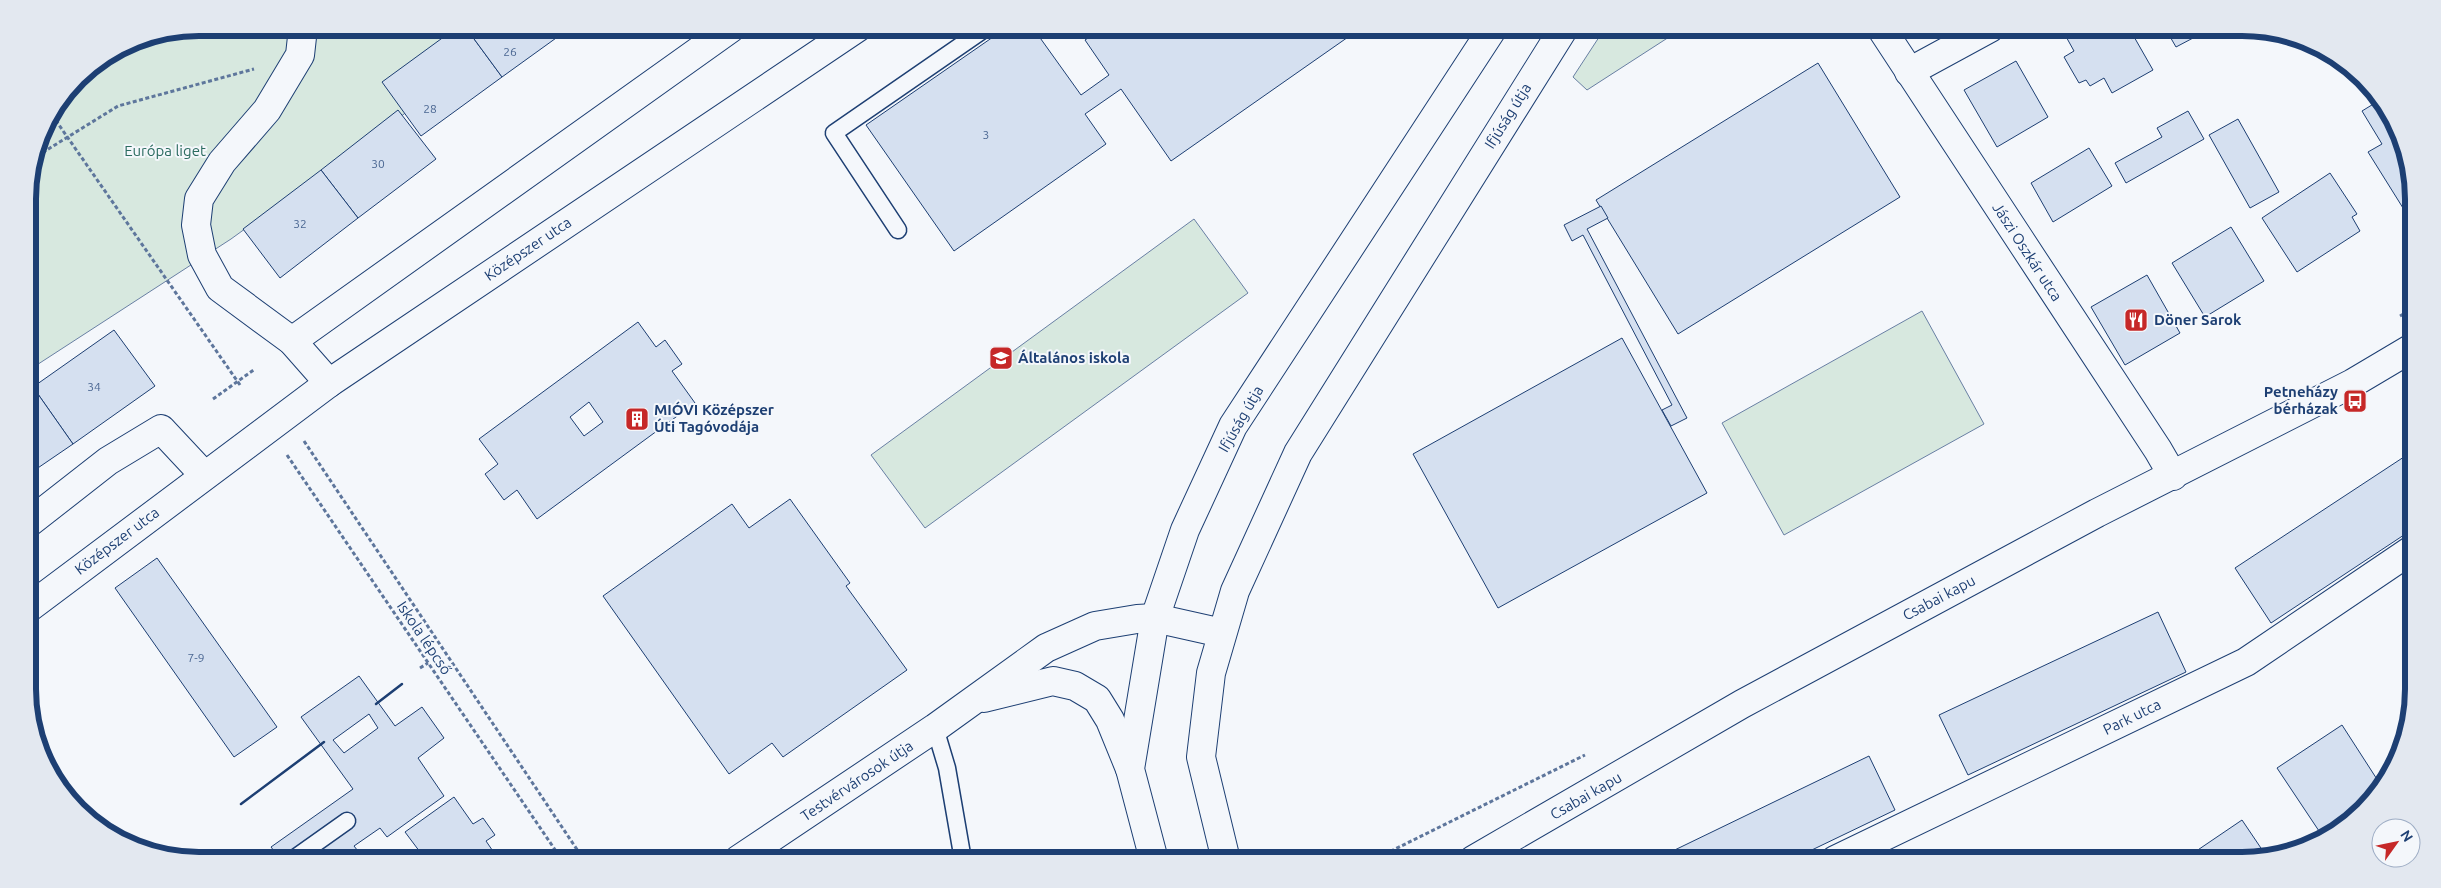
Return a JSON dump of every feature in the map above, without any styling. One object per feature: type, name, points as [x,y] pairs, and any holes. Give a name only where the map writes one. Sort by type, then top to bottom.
[{"type":"street","points":[[301,36],[300,55],[267,110],[222,162],[200,199],[196,224],[202,254],[220,288],[292,341],[329,383]]},
{"type":"street","points":[[292,341],[720,36]]},
{"type":"street","name":"Középszer utca","points":[[36,602],[329,383],[844,36]]},
{"type":"street","name":"Ifjúság útja","points":[[1152,852],[1130,769],[1155,618],[1184,530],[1233,426],[1488,36]]},
{"type":"street","name":"Ifjúság útja","points":[[1224,852],[1201,757],[1211,672],[1235,591],[1298,453],[1559,36]]},
{"type":"street","name":"Jászi Oszkár utca","points":[[1886,36],[2158,450],[2173,476]]},
{"type":"street","points":[[1909,72],[1975,36]]},
{"type":"street","name":"Csabai kapu","points":[[1488,851],[1742,704],[2098,513],[2353,383],[2405,352]]},
{"type":"street","points":[[36,517],[108,460],[161,429],[204,475]]},
{"type":"street","name":"Park utca","points":[[1854,851],[2246,662],[2405,554]]},
{"type":"street","name":"Testvérvárosok útja","points":[[750,852],[935,728],[1046,648],[1095,626],[1155,618],[1222,633]]},
{"type":"street","name":"Testvérvárosok útja","points":[[975,700],[1053,681],[1075,686],[1097,698],[1110,720],[1130,769]]},
{"type":"lane","points":[[898,230],[834,133],[974,36]]},
{"type":"lane","points":[[935,728],[947,768],[962,852]]},
{"type":"lane","points":[[303,852],[347,821]]},
{"type":"path","points":[[44,151],[118,106],[300,55]]},
{"type":"path","points":[[56,122],[238,384]]},
{"type":"path","points":[[213,399],[238,384],[255,369]]},
{"type":"path","points":[[277,421],[578,852]]},
{"type":"path","name":"Iskola lépcső","points":[[277,421],[428,663],[556,852]]},
{"type":"path","points":[[420,668],[428,663]]},
{"type":"green space","name":"Európa liget","points":[[199,36],[512,36],[231,239],[37,365],[37,189],[39,168],[53,127],[70,100],[92,77],[109,64],[127,53],[147,45],[178,38]]},
{"type":"green space","points":[[1600,36],[1671,36],[1587,90],[1573,77]]},
{"type":"green space","points":[[1194,219],[1248,293],[925,528],[871,455]]},
{"type":"green space","points":[[1922,311],[1984,424],[1784,535],[1722,423]]},
{"type":"building","points":[[445,36],[472,36],[502,77],[421,136],[382,82]]},
{"type":"building","points":[[472,36],[559,36],[502,77]]},
{"type":"building","points":[[994,36],[1039,36],[1081,95],[1109,75],[1085,40],[1091,36],[1350,36],[1171,161],[1121,89],[1085,114],[1106,144],[954,251],[866,125]]},
{"type":"building","points":[[2066,36],[2134,36],[2153,70],[2112,93],[2104,78],[2090,86],[2086,80],[2079,83],[2064,57],[2074,51]]},
{"type":"building","points":[[2170,36],[2197,36],[2176,47]]},
{"type":"building","points":[[2016,61],[2048,117],[1997,147],[1964,90]]},
{"type":"building","points":[[1818,63],[1900,197],[1678,334],[1596,200]]},
{"type":"building","points":[[2373,104],[2388,127],[2399,157],[2403,178],[2405,207],[2403,208],[2368,152],[2382,144],[2362,111]]},
{"type":"building","points":[[398,110],[436,159],[358,218],[321,170]]},
{"type":"building","points":[[2188,111],[2204,139],[2126,183],[2115,163],[2162,137],[2157,128]]},
{"type":"building","points":[[2238,119],[2279,192],[2250,208],[2209,135]]},
{"type":"building","points":[[2089,148],[2112,186],[2053,222],[2031,183]]},
{"type":"building","points":[[321,170],[358,218],[280,278],[243,229]]},
{"type":"building","points":[[2330,173],[2357,214],[2352,217],[2360,231],[2297,272],[2262,218]]},
{"type":"building","points":[[1601,206],[1608,218],[1587,229],[1687,418],[1671,426],[1662,410],[1672,405],[1583,235],[1572,241],[1564,225]]},
{"type":"building","points":[[2231,227],[2264,281],[2205,317],[2172,263]]},
{"type":"building","name":"Döner Sarok","points":[[2147,275],[2180,333],[2125,365],[2091,307]]},
{"type":"building","name":"MIÓVI Középszer Úti Tagóvodája","points":[[638,322],[656,347],[665,340],[682,364],[672,371],[695,403],[537,519],[517,490],[504,500],[485,474],[498,464],[479,439]],"holes":[[[589,402],[603,422],[584,436],[570,417]]]},
{"type":"building","points":[[114,330],[155,386],[73,444],[37,392],[37,384]]},
{"type":"building","points":[[1622,338],[1707,493],[1498,608],[1413,454]]},
{"type":"building","points":[[37,392],[73,444],[36,469]]},
{"type":"building","points":[[2405,456],[2405,534],[2271,623],[2235,568]]},
{"type":"building","points":[[790,499],[850,583],[846,586],[907,670],[783,757],[772,743],[729,774],[603,596],[732,504],[749,528]]},
{"type":"building","points":[[157,558],[277,727],[234,757],[115,588]]},
{"type":"building","points":[[2158,612],[2186,672],[1968,775],[1939,715]]},
{"type":"building","points":[[359,676],[395,726],[422,707],[444,738],[418,758],[444,796],[387,837],[380,828],[354,846],[359,852],[275,852],[271,847],[353,789],[301,717]],"holes":[[[369,714],[378,728],[344,753],[333,740]]]},
{"type":"building","points":[[2342,725],[2377,779],[2357,804],[2341,818],[2319,832],[2277,768]]},
{"type":"building","points":[[1869,756],[1895,810],[1809,851],[1672,851]]},
{"type":"building","points":[[454,797],[473,824],[483,818],[495,835],[486,841],[493,852],[420,852],[405,832]]},
{"type":"building","points":[[2242,820],[2262,850],[2252,851],[2196,851]]},
{"type":"wall","points":[[376,704],[402,684]]},
{"type":"wall","points":[[241,804],[324,742]]},
{"type":"place","name":"Döner Sarok","points":[[2136,320]]},
{"type":"place","name":"Általános iskola","points":[[1001,358]]},
{"type":"place","name":"Petneházy bérházak","points":[[2355,401]]},
{"type":"place","name":"MIÓVI Középszer Úti Tagóvodája","points":[[637,419]]}]
